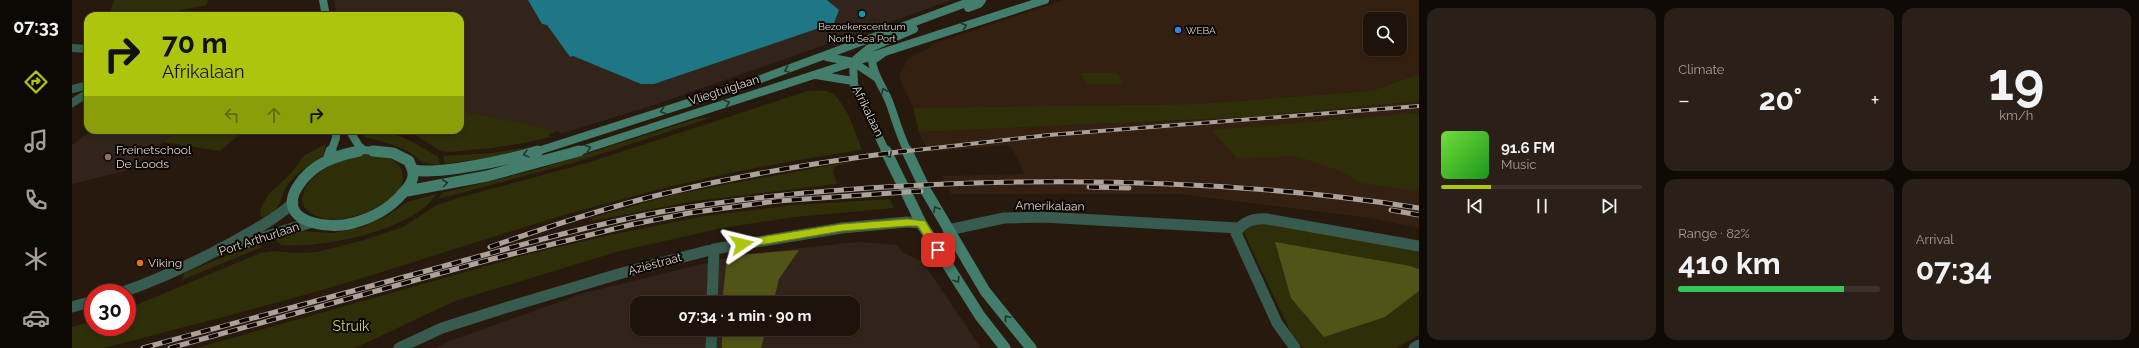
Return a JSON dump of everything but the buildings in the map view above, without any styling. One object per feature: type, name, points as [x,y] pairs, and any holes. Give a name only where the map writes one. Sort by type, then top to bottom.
[{"type":"main road","points":[[323,0],[325,12]]},
{"type":"main road","name":"Vliegtuiglaan","points":[[414,170],[424,172],[447,170],[531,153],[750,83],[974,0]]},
{"type":"main road","points":[[823,56],[853,62],[868,49],[979,4],[982,0]]},
{"type":"main road","name":"Vliegtuiglaan","points":[[407,191],[487,176],[551,160],[1045,0]]},
{"type":"main road","points":[[877,78],[872,62],[883,53]]},
{"type":"main road","name":"Afrikalaan","points":[[853,62],[877,78],[890,104],[898,131],[926,191],[948,230],[986,291],[1031,348]]},
{"type":"main road","name":"Afrikalaan","points":[[853,62],[853,81],[921,223],[980,316],[1005,348]]},
{"type":"main road","points":[[813,75],[853,81]]},
{"type":"main road","points":[[328,160],[336,134]]},
{"type":"main road","points":[[352,134],[364,150]]},
{"type":"main road","name":"Port Arthurlaan","points":[[364,150],[393,152],[404,156],[414,170],[412,182],[407,191],[389,208],[369,219],[334,226],[309,223],[296,213],[293,203],[295,192],[302,180],[328,160],[364,150]]},
{"type":"street","points":[[72,48],[84,49]]},
{"type":"street","points":[[72,89],[84,86]]},
{"type":"street","points":[[72,103],[84,96]]},
{"type":"street","name":"Port Arthurlaan","points":[[136,287],[170,274],[209,255],[264,225],[293,203]]},
{"type":"street","name":"Amerikalaan","points":[[948,230],[1004,218],[1043,217],[1238,228]]},
{"type":"street","points":[[1295,348],[1277,322],[1236,233],[1240,225],[1254,218],[1267,219],[1419,246]]},
{"type":"street","name":"Aziëstraat","points":[[399,348],[442,328],[479,316],[622,273],[714,249],[842,228],[907,222],[921,223]]},
{"type":"street","name":"Port Arthurlaan","points":[[209,255],[309,223]]},
{"type":"street","points":[[712,296],[714,249]]},
{"type":"street","points":[[72,307],[84,304]]},
{"type":"street","points":[[711,348],[712,336]]},
{"type":"street","points":[[1414,348],[1419,345]]},
{"type":"shaded area","points":[[334,0],[528,0],[542,24],[547,25],[570,57],[573,56],[641,84],[657,83],[716,62],[839,10],[827,0],[952,0],[654,105],[563,133],[464,111],[464,12],[336,12]]},
{"type":"shaded area","points":[[1063,0],[1419,0],[1419,74],[1371,91],[1198,104],[913,108],[899,77],[909,57],[928,49],[933,44]]},
{"type":"shaded area","points":[[1419,101],[1419,228],[1370,218],[1179,194],[951,194],[942,176],[1025,174],[1010,145],[929,152],[919,132],[1250,117]]},
{"type":"shaded area","name":"Freinetschool De Loods","points":[[87,134],[173,134],[129,170],[72,184],[72,145]]},
{"type":"shaded area","points":[[857,242],[897,245],[902,252],[923,262],[981,348],[436,348],[447,342],[584,293],[739,255]]},
{"type":"shaded area","points":[[1275,242],[1410,266],[1419,269],[1419,291],[1385,317],[1324,337],[1291,298]]},
{"type":"shaded area","points":[[799,250],[779,279],[775,296],[723,296],[727,258],[739,255]]},
{"type":"shaded area","points":[[722,336],[764,336],[761,348],[722,348]]},
{"type":"green space","points":[[114,0],[208,0],[207,5],[173,12],[110,12]]},
{"type":"green space","points":[[1080,73],[1117,73],[1124,84],[1086,84]]},
{"type":"green space","points":[[1419,74],[1419,101],[1250,117],[919,132],[913,108],[1198,104],[1371,91]]},
{"type":"green space","points":[[808,91],[827,91],[839,100],[849,116],[862,150],[747,170],[662,189],[547,220],[367,277],[254,309],[103,348],[72,348],[72,327],[84,324],[84,336],[136,336],[136,305],[260,253],[273,251],[294,253],[317,252],[361,241],[403,227],[437,205],[587,163]]},
{"type":"green space","points":[[464,111],[557,131],[549,134],[550,137],[529,142],[492,148],[450,152],[441,151],[413,134],[464,134]]},
{"type":"green space","points":[[1419,113],[1419,191],[1360,183],[1343,172],[1296,156],[1237,158],[1212,130]]},
{"type":"green space","points":[[713,117],[576,162],[438,199],[442,193],[536,170],[696,119]]},
{"type":"green space","points":[[173,134],[239,134],[220,151],[163,142]]},
{"type":"green space","points":[[370,134],[393,134],[416,144],[438,157],[440,165],[426,163],[401,148],[362,136]]},
{"type":"green space","points":[[326,144],[323,155],[300,171],[293,178],[285,189],[276,209],[265,219],[260,214],[261,208],[268,195],[291,173],[305,155]]},
{"type":"green space","points":[[531,147],[492,157],[445,164],[443,156],[491,153]]},
{"type":"green space","points":[[362,155],[385,157],[399,165],[403,178],[399,189],[391,198],[379,206],[365,212],[351,217],[338,219],[328,219],[315,215],[307,210],[303,204],[302,196],[310,181],[327,167],[335,163]]},
{"type":"green space","points":[[852,161],[834,167],[833,172],[837,184],[694,201],[592,221],[591,218],[672,195]]},
{"type":"green space","points":[[436,194],[425,207],[409,218],[366,234],[319,244],[298,245],[281,245],[274,238],[300,231],[333,233],[363,227],[387,216],[407,202]]},
{"type":"green space","name":"Struik","points":[[890,199],[894,208],[794,217],[722,228],[620,251],[455,301],[355,348],[197,348],[529,254],[610,235],[704,216],[794,205]]},
{"type":"green space","points":[[1259,222],[1419,250],[1419,269],[1410,266],[1385,317],[1419,291],[1419,335],[1396,348],[1304,348],[1294,339],[1244,233],[1249,227]]},
{"type":"green space","points":[[260,242],[262,247],[182,280],[184,273]]},
{"type":"water","points":[[528,0],[827,0],[839,10],[834,23],[654,84],[641,84],[573,56],[570,57],[547,25],[542,24]]},
{"type":"railway","points":[[899,152],[1049,135],[1419,106]]},
{"type":"railway","points":[[490,247],[600,211],[697,186],[786,169],[906,151]]},
{"type":"railway","points":[[143,348],[513,247],[630,218],[695,206],[802,193],[945,184],[1005,182],[1123,182],[1183,184],[1301,193],[1419,208]]},
{"type":"railway","points":[[1089,187],[1129,188]]},
{"type":"railway","points":[[170,348],[492,259],[634,224],[689,213],[777,201],[921,191]]},
{"type":"railway","points":[[1391,210],[1419,215]]},
{"type":"place","name":"Bezoekerscentrum North Sea Port","points":[[862,14]]},
{"type":"place","name":"WEBA","points":[[1178,30]]},
{"type":"place","name":"Freinetschool De Loods","points":[[108,157]]},
{"type":"place","name":"Viking","points":[[140,263]]},
{"type":"route","points":[[742,244],[842,228],[907,222],[921,223],[938,250]]}]
